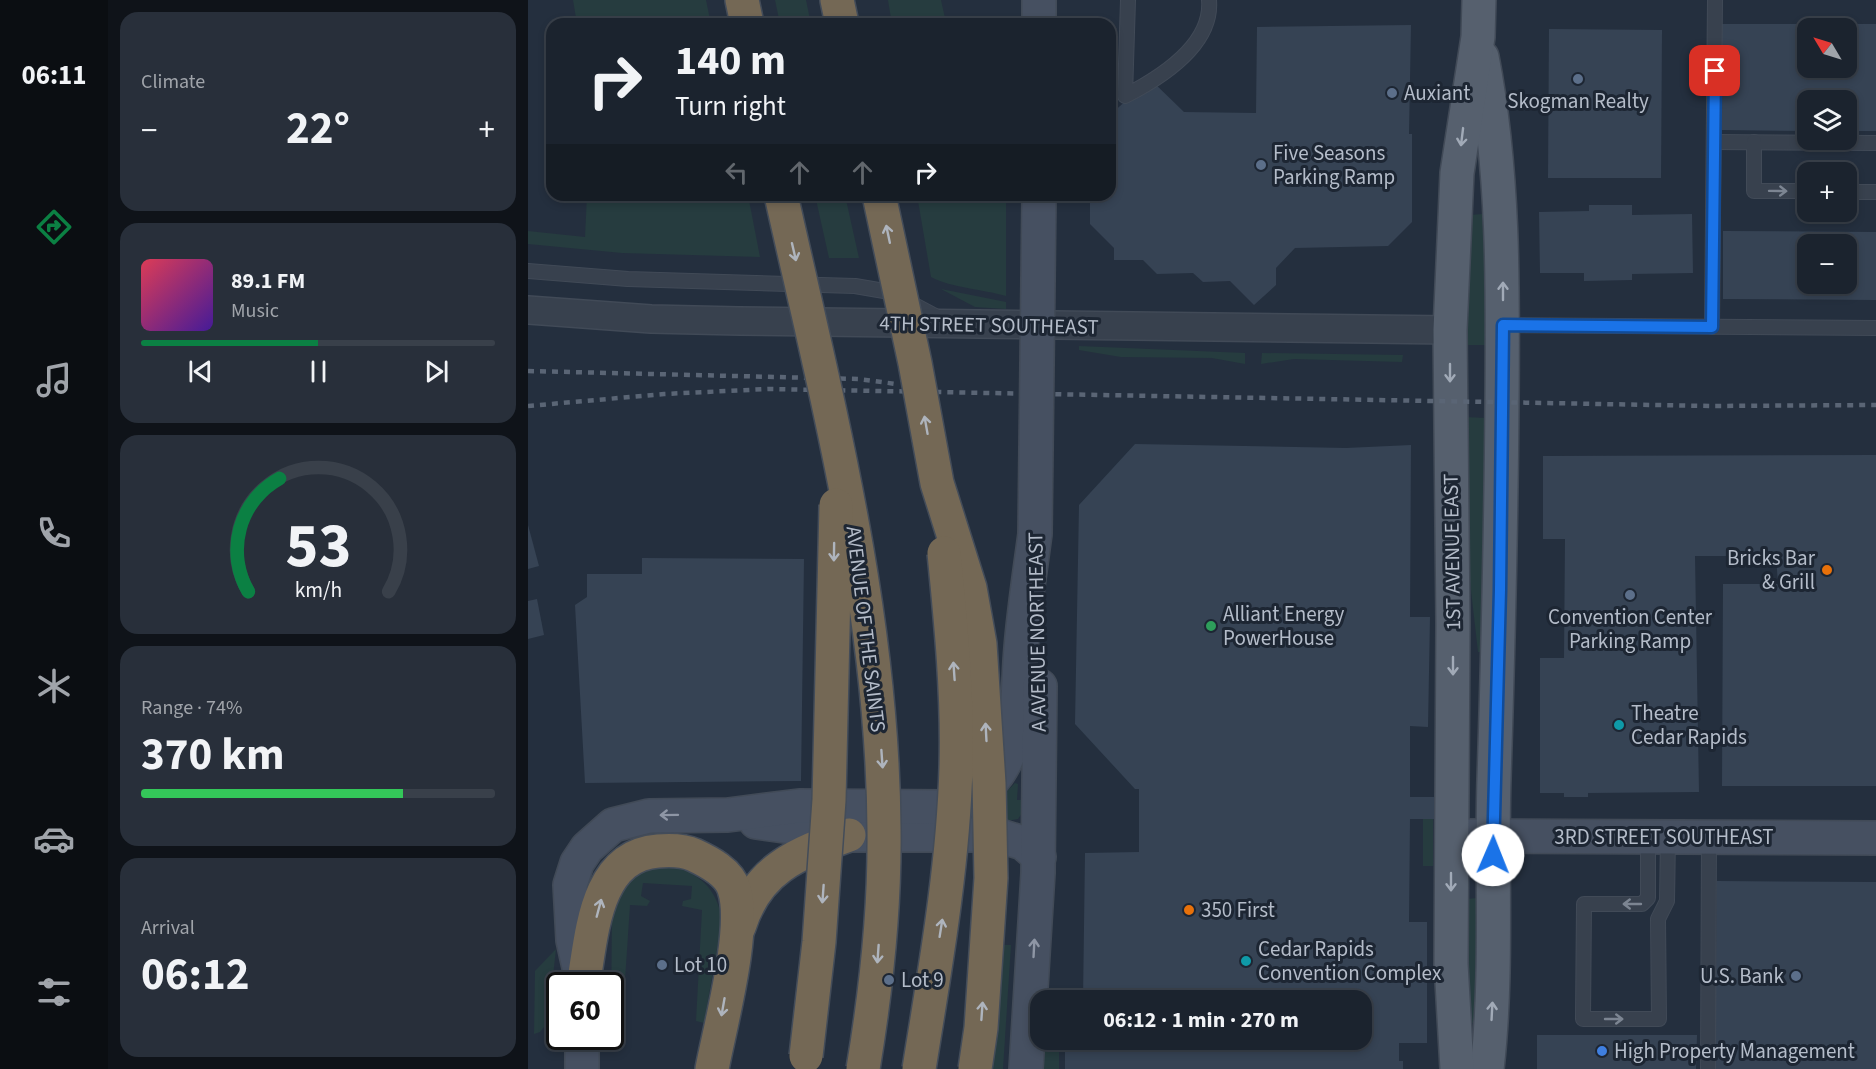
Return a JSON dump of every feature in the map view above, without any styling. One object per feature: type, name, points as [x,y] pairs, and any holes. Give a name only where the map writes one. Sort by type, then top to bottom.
[{"type":"highway","points":[[742,0],[746,18]]},
{"type":"highway","points":[[837,0],[841,18]]},
{"type":"highway","points":[[861,0],[862,18]]},
{"type":"highway","name":"AVENUE OF THE SAINTS","points":[[782,201],[838,452],[864,595],[882,761],[884,831],[882,898],[876,982],[863,1069]]},
{"type":"highway","points":[[880,201],[915,363],[937,483],[955,678],[956,767],[942,918],[919,1069]]},
{"type":"highway","points":[[804,1069],[819,942],[829,800],[834,535],[838,452]]},
{"type":"highway","points":[[937,483],[970,588],[980,644],[986,716],[991,878],[981,1028],[975,1069]]},
{"type":"highway","points":[[737,932],[749,901],[768,874],[797,856],[849,835]]},
{"type":"highway","points":[[586,972],[597,912],[605,886],[615,871],[629,860],[648,852],[670,850],[690,853],[723,872],[734,887],[738,907],[737,932],[712,1069]]},
{"type":"main road","name":"1ST AVENUE EAST","points":[[1457,1069],[1451,964],[1454,624],[1450,330],[1457,173],[1478,38],[1479,0]]},
{"type":"main road","name":"1ST AVENUE EAST","points":[[1478,38],[1496,141],[1503,277],[1492,1004],[1487,1069]]},
{"type":"street","points":[[1039,0],[1039,18]]},
{"type":"street","name":"A AVENUE NORTHEAST","points":[[1026,1069],[1039,857],[1040,644],[1035,534],[1039,201]]},
{"type":"street","name":"4TH STREET SOUTHEAST","points":[[528,310],[651,319],[1450,330]]},
{"type":"street","points":[[580,972],[573,940],[570,885],[577,863],[587,848],[612,825],[630,818],[728,815],[799,806],[949,807],[969,799],[987,786],[1009,752],[1018,716],[1023,620],[1035,534]]},
{"type":"street","points":[[728,815],[762,823],[849,835],[997,835],[1023,843],[1039,857]]},
{"type":"street","name":"3RD STREET SOUTHEAST","points":[[1452,836],[1876,838]]},
{"type":"street","points":[[582,1050],[582,1069]]},
{"type":"lane","points":[[1128,0],[1125,96],[1160,79],[1204,33],[1210,11],[1209,0]]},
{"type":"lane","points":[[1712,327],[1715,0]]},
{"type":"lane","points":[[1714,142],[1876,144]]},
{"type":"lane","points":[[1754,142],[1754,191],[1797,191]]},
{"type":"lane","points":[[1857,192],[1876,192]]},
{"type":"lane","points":[[528,271],[628,279],[855,286],[890,292],[949,324]]},
{"type":"lane","points":[[1503,325],[1876,328]]},
{"type":"lane","points":[[1658,837],[1667,901],[1658,919],[1659,1019],[1583,1019],[1584,904],[1642,904],[1648,898],[1658,837]]},
{"type":"lane","points":[[1708,1069],[1710,837]]},
{"type":"green space","points":[[573,0],[706,0],[710,18],[576,18]]},
{"type":"green space","points":[[775,0],[806,0],[810,18],[779,18]]},
{"type":"green space","points":[[888,0],[941,0],[945,18],[891,18]]},
{"type":"green space","points":[[587,201],[749,201],[760,257],[622,253],[528,244],[528,231],[585,237]]},
{"type":"green space","points":[[816,201],[846,201],[859,258],[829,258]]},
{"type":"green space","points":[[918,201],[1006,201],[1006,296],[948,284],[931,277]]},
{"type":"green space","points":[[1482,214],[1486,345],[1466,345],[1470,215]]},
{"type":"green space","points":[[941,289],[1006,302],[1006,309],[975,307]]},
{"type":"green space","points":[[1079,346],[1245,353],[1245,364],[1212,358],[1121,357],[1079,350]]},
{"type":"green space","points":[[1262,353],[1403,355],[1402,362],[1294,359],[1261,364]]},
{"type":"green space","points":[[1465,417],[1486,418],[1484,652],[1478,652],[1469,573]]},
{"type":"green space","points":[[1015,783],[1018,784],[1017,800],[1023,800],[1022,813],[1018,819],[1001,822],[1001,797]]},
{"type":"green space","points":[[1423,819],[1433,819],[1433,866],[1423,866]]},
{"type":"green space","points":[[668,866],[698,877],[711,891],[720,910],[722,921],[704,1023],[696,1021],[702,910],[682,906],[683,901],[691,899],[692,886],[643,883],[641,896],[650,901],[647,906],[630,905],[624,996],[624,972],[611,972],[612,906],[627,883],[638,874],[653,867]]},
{"type":"green space","points":[[1477,898],[1475,1023],[1471,1023],[1466,966],[1467,899]]},
{"type":"green space","points":[[1004,945],[1011,945],[1003,1069],[986,1069]]},
{"type":"green space","points":[[556,949],[553,972],[546,972],[546,1024],[540,1032],[534,1034],[535,971]]},
{"type":"green space","points":[[1045,1050],[1059,1050],[1059,1069],[1043,1069]]},
{"type":"building","points":[[1722,24],[1797,24],[1797,78],[1857,78],[1857,24],[1876,24],[1876,131],[1857,131],[1857,90],[1797,90],[1797,131],[1722,130]]},
{"type":"building","name":"Five Seasons Parking Ramp","points":[[1411,25],[1409,134],[1412,134],[1412,222],[1388,246],[1295,248],[1276,268],[1276,285],[1254,305],[1230,281],[1203,282],[1193,273],[1157,274],[1143,260],[1114,260],[1114,248],[1090,224],[1090,201],[1116,201],[1116,110],[1150,79],[1184,112],[1256,113],[1257,27]]},
{"type":"building","points":[[1549,29],[1662,30],[1661,178],[1548,178]]},
{"type":"building","points":[[1589,205],[1632,205],[1632,215],[1692,214],[1693,273],[1632,274],[1632,280],[1584,281],[1584,273],[1540,273],[1539,212],[1589,211]]},
{"type":"building","points":[[1723,231],[1876,232],[1876,300],[1723,299]]},
{"type":"building","points":[[1135,444],[1346,448],[1411,445],[1410,617],[1430,617],[1428,727],[1410,726],[1410,797],[1434,797],[1434,819],[1410,819],[1409,922],[1427,922],[1427,1043],[1399,1043],[1399,1061],[1403,1061],[1403,1069],[1065,1069],[1065,1050],[1372,1050],[1372,990],[1083,990],[1085,853],[1139,852],[1139,789],[1135,789],[1075,724],[1079,505]]},
{"type":"building","points":[[1876,455],[1876,786],[1722,786],[1723,584],[1778,584],[1776,556],[1695,556],[1699,792],[1588,793],[1588,797],[1564,797],[1564,793],[1540,793],[1540,658],[1564,658],[1565,539],[1543,539],[1543,456]]},
{"type":"building","points":[[528,525],[539,566],[528,569]]},
{"type":"building","points":[[642,558],[804,559],[801,781],[585,783],[575,605],[587,597],[587,574],[642,574]]},
{"type":"building","points":[[537,599],[544,635],[528,639],[528,601]]},
{"type":"building","name":"U.S. Bank","points":[[1717,881],[1876,882],[1876,1069],[1715,1069]]},
{"type":"building","points":[[1537,1035],[1697,1035],[1696,1069],[1537,1069]]},
{"type":"railway","points":[[528,371],[859,379],[896,384]]},
{"type":"railway","points":[[528,406],[664,394],[768,389],[1711,406],[1876,405]]},
{"type":"place","name":"Skogman Realty","points":[[1578,79]]},
{"type":"place","name":"Auxiant","points":[[1392,93]]},
{"type":"place","name":"Five Seasons Parking Ramp","points":[[1261,165]]},
{"type":"place","name":"Bricks Bar & Grill","points":[[1827,570]]},
{"type":"place","name":"Convention Center Parking Ramp","points":[[1630,595]]},
{"type":"place","name":"Alliant Energy PowerHouse","points":[[1211,626]]},
{"type":"place","name":"Theatre Cedar Rapids","points":[[1619,725]]},
{"type":"place","name":"350 First","points":[[1189,910]]},
{"type":"place","name":"Cedar Rapids Convention Complex","points":[[1246,961]]},
{"type":"place","name":"Lot 10","points":[[662,965]]},
{"type":"place","name":"U.S. Bank","points":[[1796,976]]},
{"type":"place","name":"Lot 9","points":[[889,980]]},
{"type":"place","name":"High Property Management","points":[[1602,1051]]},
{"type":"route","points":[[1493,855],[1500,590],[1503,325],[1712,327],[1715,71]]}]
